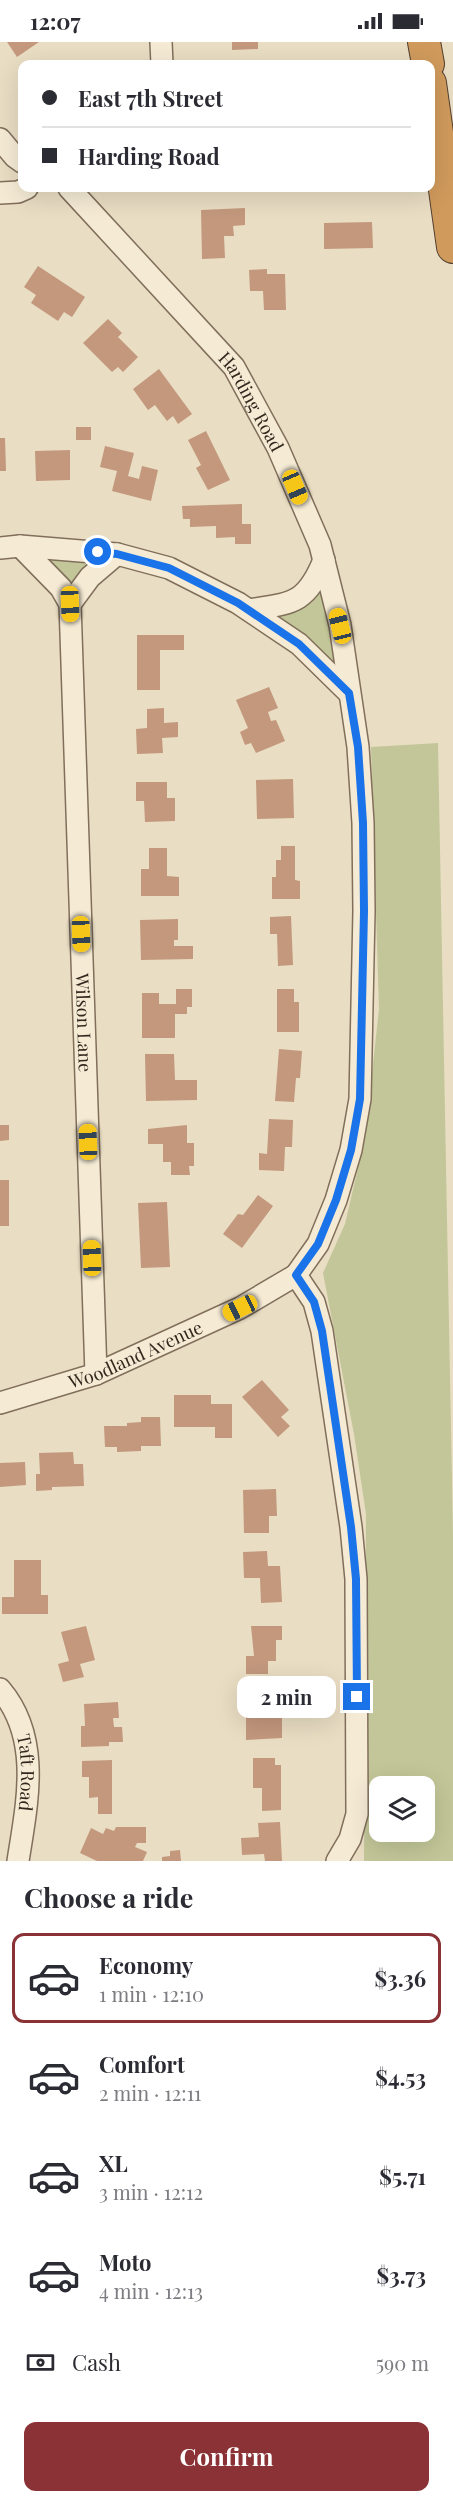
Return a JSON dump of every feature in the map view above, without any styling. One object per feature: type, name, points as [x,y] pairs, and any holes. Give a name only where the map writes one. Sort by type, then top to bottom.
[{"type":"highway","points":[[424,42],[427,60]]},
{"type":"highway","points":[[435,119],[453,247]]},
{"type":"street","points":[[161,42],[162,60]]},
{"type":"street","points":[[0,139],[18,159]]},
{"type":"street","points":[[0,193],[18,192]]},
{"type":"street","name":"Harding Road","points":[[73,192],[234,367],[278,448],[320,545],[340,626],[358,747],[363,823],[364,954],[360,1099],[351,1150],[336,1200],[318,1244],[296,1275]]},
{"type":"street","points":[[10,547],[117,554],[169,568],[249,610],[299,644],[349,693]]},
{"type":"street","points":[[10,547],[61,588],[70,604],[90,577],[117,554]]},
{"type":"street","points":[[249,610],[296,600],[308,592],[324,560]]},
{"type":"street","name":"Wilson Lane","points":[[70,604],[96,1374]]},
{"type":"street","points":[[296,1275],[314,1302],[322,1331],[351,1527],[356,1579],[357,1814],[350,1839],[337,1861]]},
{"type":"street","name":"Woodland Avenue","points":[[0,1403],[96,1374],[240,1308],[296,1275]]},
{"type":"street","name":"Taft Road","points":[[0,1689],[6,1695],[24,1734],[30,1783],[18,1861]]},
{"type":"green space","points":[[44,557],[85,560],[87,567],[73,582],[67,582]]},
{"type":"green space","points":[[318,592],[322,594],[339,669],[277,618],[300,607]]},
{"type":"green space","points":[[438,743],[453,1536],[453,1861],[364,1861],[366,1514],[354,1434],[323,1273],[345,1224],[365,1138],[379,1009],[371,747]]},
{"type":"building","points":[[7,42],[39,42],[17,57]]},
{"type":"building","points":[[232,42],[258,42],[258,49],[232,50]]},
{"type":"building","points":[[245,208],[245,225],[233,226],[234,236],[224,236],[225,258],[202,259],[201,210]]},
{"type":"building","points":[[372,222],[373,248],[324,249],[324,223]]},
{"type":"building","points":[[38,266],[85,297],[72,317],[64,312],[58,321],[31,303],[36,295],[24,287]]},
{"type":"building","points":[[267,269],[267,274],[285,274],[286,310],[264,310],[263,291],[250,291],[249,270]]},
{"type":"building","points":[[108,319],[122,333],[118,337],[138,357],[123,372],[118,367],[112,372],[83,343]]},
{"type":"building","points":[[159,369],[192,414],[178,424],[173,416],[167,421],[155,405],[148,410],[133,389]]},
{"type":"building","points":[[76,427],[91,427],[91,440],[76,440]]},
{"type":"building","points":[[206,431],[230,480],[208,490],[196,468],[201,465],[188,440]]},
{"type":"building","points":[[0,438],[5,438],[6,471],[0,471]]},
{"type":"building","points":[[105,446],[134,453],[128,476],[139,479],[142,466],[158,470],[151,501],[112,491],[117,471],[100,467]]},
{"type":"building","points":[[70,450],[70,480],[36,481],[35,451]]},
{"type":"building","points":[[242,504],[242,524],[251,524],[251,544],[235,544],[235,537],[216,538],[216,526],[190,527],[190,519],[183,519],[182,506]]},
{"type":"building","points":[[137,635],[184,635],[184,650],[160,650],[160,690],[137,690]]},
{"type":"building","points":[[269,687],[278,708],[268,712],[271,721],[276,720],[285,741],[256,753],[251,743],[245,745],[240,732],[248,728],[236,700]]},
{"type":"building","points":[[164,708],[164,723],[178,722],[178,737],[162,738],[163,753],[137,754],[136,729],[147,728],[147,709]]},
{"type":"building","points":[[293,779],[294,818],[257,819],[256,780]]},
{"type":"building","points":[[136,782],[167,782],[167,798],[175,798],[175,821],[145,822],[144,801],[136,801]]},
{"type":"building","points":[[281,846],[295,846],[295,880],[300,881],[300,899],[272,899],[272,877],[276,877],[276,860],[281,860]]},
{"type":"building","points":[[149,848],[167,848],[167,876],[179,877],[179,896],[141,896],[141,869],[149,869]]},
{"type":"building","points":[[291,916],[293,965],[278,966],[277,934],[270,934],[270,917]]},
{"type":"building","points":[[178,919],[178,940],[174,940],[174,946],[193,946],[193,959],[141,960],[140,920]]},
{"type":"building","points":[[176,989],[192,989],[192,1007],[187,1007],[187,1014],[175,1014],[175,1038],[142,1038],[142,993],[159,993],[159,1004],[176,1004]]},
{"type":"building","points":[[277,989],[294,989],[294,1002],[299,1002],[299,1032],[277,1032]]},
{"type":"building","points":[[279,1049],[302,1051],[300,1078],[296,1078],[294,1102],[275,1101]]},
{"type":"building","points":[[145,1054],[174,1054],[175,1080],[197,1080],[197,1100],[146,1101]]},
{"type":"building","points":[[269,1119],[293,1120],[292,1147],[285,1147],[284,1171],[259,1170],[259,1153],[267,1154]]},
{"type":"building","points":[[0,1125],[9,1125],[9,1140],[0,1141]]},
{"type":"building","points":[[187,1125],[187,1143],[194,1143],[194,1166],[189,1166],[190,1175],[171,1175],[171,1162],[163,1162],[163,1144],[148,1144],[148,1129]]},
{"type":"building","points":[[0,1180],[9,1180],[9,1226],[0,1226]]},
{"type":"building","points":[[258,1195],[273,1206],[242,1248],[223,1234],[238,1214],[243,1215]]},
{"type":"building","points":[[167,1202],[170,1267],[141,1268],[138,1203]]},
{"type":"building","points":[[262,1380],[289,1410],[281,1417],[290,1426],[278,1437],[242,1397]]},
{"type":"building","points":[[174,1395],[211,1395],[211,1404],[232,1404],[232,1438],[215,1438],[215,1427],[174,1427]]},
{"type":"building","points":[[141,1417],[160,1417],[161,1446],[141,1446],[141,1451],[117,1452],[117,1447],[105,1447],[104,1426],[127,1426],[127,1423],[141,1422]]},
{"type":"building","points":[[73,1452],[74,1464],[83,1464],[84,1486],[52,1487],[52,1490],[36,1491],[36,1474],[40,1474],[39,1453]]},
{"type":"building","points":[[25,1462],[26,1485],[0,1487],[0,1463]]},
{"type":"building","points":[[276,1489],[277,1516],[269,1516],[269,1533],[244,1533],[243,1490]]},
{"type":"building","points":[[267,1551],[268,1566],[280,1566],[282,1602],[261,1603],[260,1578],[244,1578],[243,1552]]},
{"type":"building","points":[[14,1560],[41,1560],[41,1595],[48,1595],[48,1614],[2,1614],[2,1597],[14,1597]]},
{"type":"building","points":[[86,1626],[95,1660],[80,1664],[84,1677],[63,1682],[58,1664],[69,1661],[61,1632]]},
{"type":"building","points":[[251,1626],[282,1626],[282,1640],[276,1640],[276,1661],[268,1661],[268,1674],[246,1674],[246,1656],[254,1656]]},
{"type":"building","points":[[246,1689],[266,1689],[266,1714],[282,1715],[282,1738],[246,1740]]},
{"type":"building","points":[[118,1702],[119,1718],[113,1718],[114,1727],[122,1727],[123,1742],[109,1742],[109,1746],[81,1747],[81,1726],[85,1726],[84,1704]]},
{"type":"building","points":[[253,1758],[275,1758],[275,1765],[281,1765],[281,1810],[262,1811],[262,1788],[253,1788]]},
{"type":"building","points":[[112,1760],[112,1814],[98,1814],[98,1797],[89,1798],[89,1777],[82,1777],[82,1761]]},
{"type":"building","points":[[280,1822],[282,1861],[265,1861],[264,1854],[242,1855],[241,1838],[259,1837],[258,1823]]},
{"type":"building","points":[[116,1827],[146,1827],[146,1843],[137,1843],[135,1847],[147,1852],[143,1861],[97,1861],[80,1853],[91,1828],[103,1834],[106,1828],[114,1831]]},
{"type":"building","points":[[180,1850],[181,1861],[162,1861],[162,1857],[170,1856],[170,1851]]},
{"type":"route","points":[[98,552],[117,554],[169,568],[238,603],[299,644],[349,693],[358,747],[363,823],[363,1007],[360,1099],[351,1150],[336,1200],[318,1244],[296,1275],[314,1302],[322,1331],[351,1527],[356,1579],[357,1697]]}]
